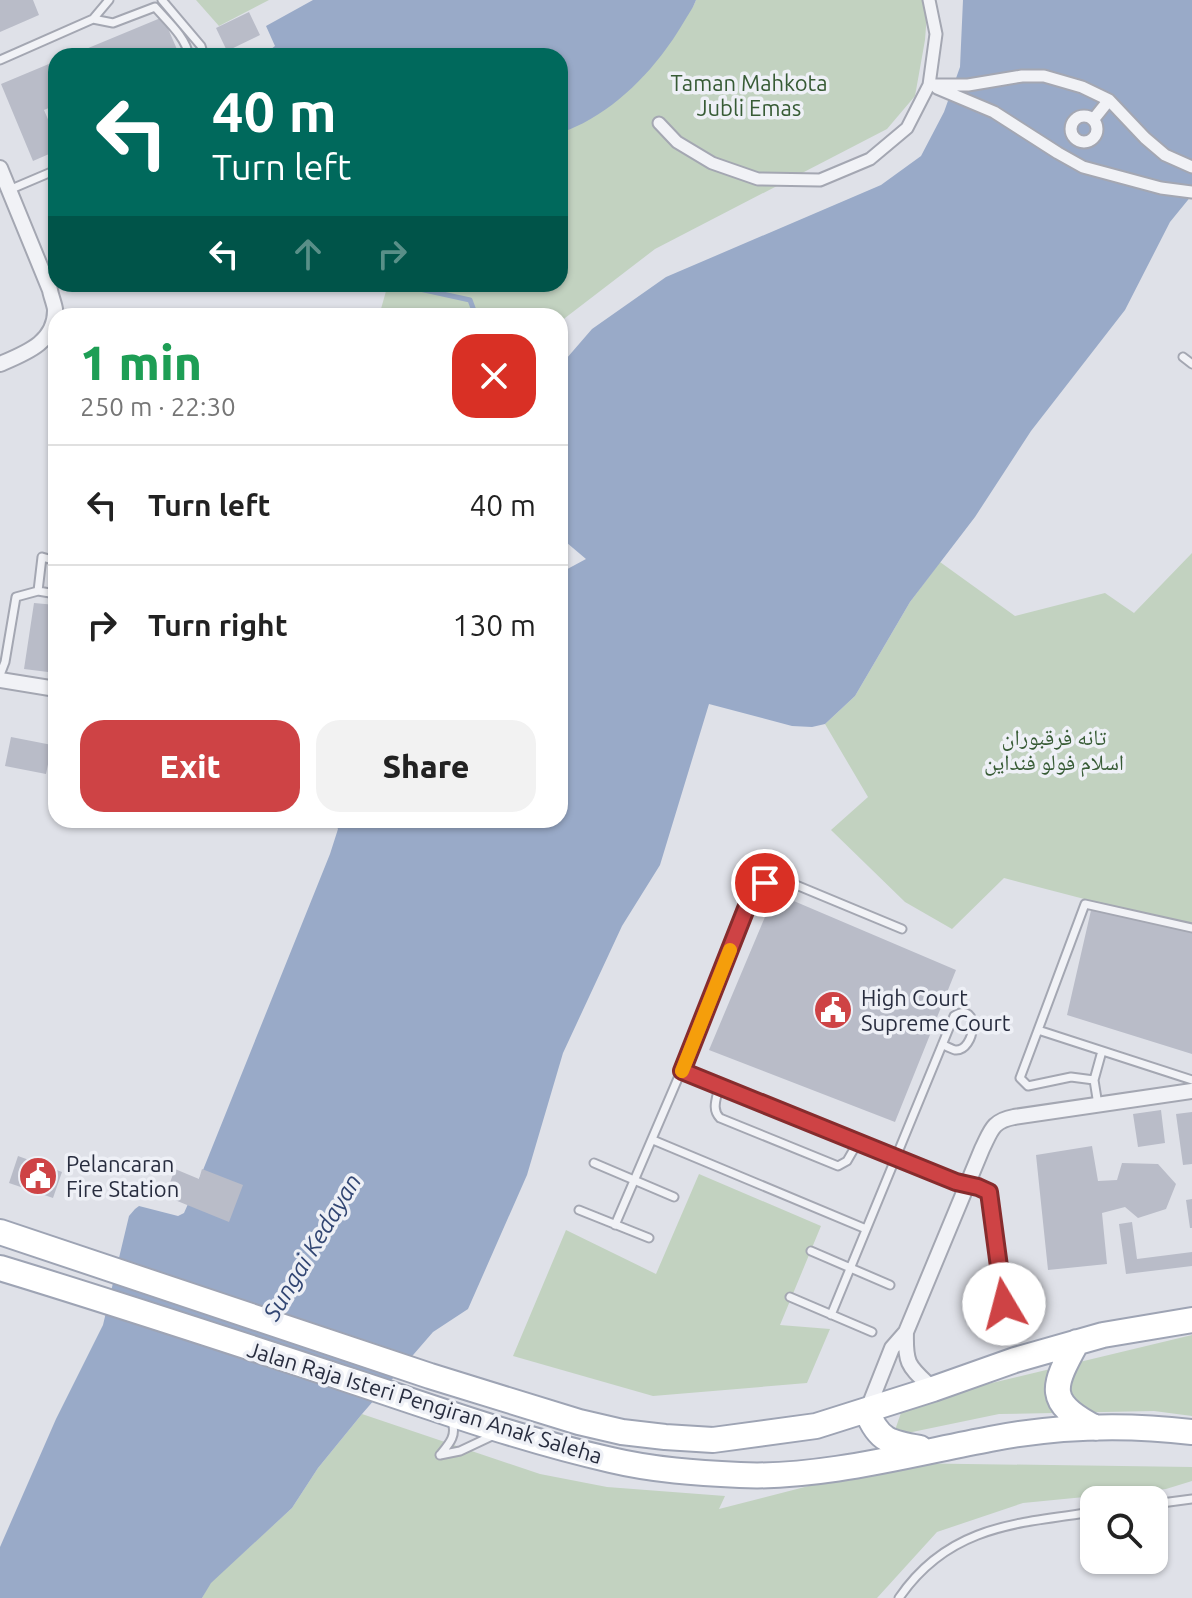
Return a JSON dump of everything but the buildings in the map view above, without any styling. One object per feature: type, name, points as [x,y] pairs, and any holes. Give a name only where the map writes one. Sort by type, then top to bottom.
[{"type":"main road","name":"Jalan Raja Isteri Pengiran Anak Saleha","points":[[0,1232],[430,1376],[579,1422],[622,1432],[665,1437],[713,1440],[816,1426],[1077,1342],[1192,1320]]},
{"type":"main road","name":"Jalan Raja Isteri Pengiran Anak Saleha","points":[[0,1268],[513,1433],[614,1461],[669,1470],[744,1475],[811,1472],[993,1438],[1065,1429],[1152,1428],[1192,1432]]},
{"type":"main road","points":[[1077,1342],[1060,1373],[1056,1390],[1064,1408],[1096,1428]]},
{"type":"main road","points":[[867,1411],[872,1424],[892,1443],[934,1451]]},
{"type":"street","points":[[659,123],[677,142],[712,163],[758,179],[820,180],[870,159],[907,128],[929,85],[936,34],[929,0]]},
{"type":"street","points":[[929,85],[968,85],[1022,76],[1044,76],[1082,87],[1109,100],[1165,155],[1192,167]]},
{"type":"street","points":[[929,85],[994,112],[1083,167],[1161,188],[1192,192]]},
{"type":"street","points":[[1093,120],[1109,100]]},
{"type":"street","points":[[1084,116],[1093,120],[1097,129],[1093,139],[1080,142],[1074,139],[1071,125],[1075,120],[1084,116]]},
{"type":"street","points":[[1058,153],[1074,139]]},
{"type":"street","points":[[0,168],[48,285]]},
{"type":"street","points":[[0,364],[34,349],[48,336]]},
{"type":"street","points":[[0,677],[48,687]]},
{"type":"street","points":[[867,1411],[892,1348],[906,1332],[995,1124],[1002,1119],[1192,1091]]},
{"type":"street","points":[[906,1332],[907,1362],[933,1389]]},
{"type":"lane","points":[[0,60],[93,19],[109,0]]},
{"type":"lane","points":[[162,0],[202,48]]},
{"type":"lane","points":[[93,19],[113,23],[155,7],[187,48]]},
{"type":"lane","points":[[9,190],[48,173]]},
{"type":"lane","points":[[1183,357],[1192,364]]},
{"type":"lane","points":[[38,591],[42,557],[48,559]]},
{"type":"lane","points":[[0,677],[16,597],[38,591],[48,593]]},
{"type":"lane","points":[[615,1225],[682,1071],[751,896],[765,883],[784,880],[902,929]]},
{"type":"lane","points":[[1094,1080],[1071,1077],[1028,1086],[1020,1078],[1085,904],[1192,928]]},
{"type":"lane","points":[[831,1315],[896,1158],[942,1045],[954,1016],[962,1012],[969,1015],[974,1027],[963,1048],[955,1050],[942,1045]]},
{"type":"lane","points":[[1038,1030],[1192,1080]]},
{"type":"lane","points":[[1098,1105],[1094,1080],[1102,1051]]},
{"type":"lane","points":[[682,1071],[956,1182],[989,1192],[1004,1304]]},
{"type":"lane","points":[[719,1086],[714,1107],[720,1118],[838,1166],[847,1161],[858,1142]]},
{"type":"lane","points":[[653,1140],[866,1229]]},
{"type":"lane","points":[[594,1163],[674,1197]]},
{"type":"lane","points":[[579,1210],[649,1238]]},
{"type":"lane","points":[[811,1251],[890,1285]]},
{"type":"lane","points":[[790,1297],[872,1332]]},
{"type":"lane","points":[[448,1413],[455,1431],[452,1441],[440,1455],[460,1451],[493,1436],[513,1433]]},
{"type":"lane","points":[[1168,1502],[1192,1499]]},
{"type":"lane","points":[[899,1598],[920,1572],[948,1549],[983,1532],[1013,1524],[1080,1514]]},
{"type":"green space","points":[[196,0],[269,0],[219,26]]},
{"type":"green space","name":"Taman Mahkota Jubli Emas","points":[[696,0],[928,0],[915,96],[887,129],[655,249],[568,316],[568,308],[381,308],[386,292],[568,292],[568,130],[693,7]]},
{"type":"green space","name":"تانه فرقبوران اسلام فولو فنداين","points":[[1192,553],[1192,927],[1004,878],[952,929],[905,902],[831,830],[868,797],[825,724],[855,696],[910,602],[940,562],[1015,616],[1105,593],[1134,613]]},
{"type":"green space","points":[[699,1174],[821,1226],[780,1325],[830,1329],[807,1383],[653,1396],[513,1356],[566,1230],[656,1274]]},
{"type":"green space","points":[[1192,1335],[1192,1416],[1154,1411],[999,1414],[893,1436],[904,1404]]},
{"type":"green space","points":[[362,1414],[540,1474],[607,1487],[725,1496],[719,1509],[898,1463],[1192,1467],[1192,1481],[1168,1488],[1080,1486],[1080,1497],[1023,1503],[937,1532],[877,1598],[202,1598],[210,1583],[292,1508],[318,1468]]},
{"type":"water","points":[[313,0],[696,0],[670,44],[632,88],[605,110],[568,130],[568,48],[272,48],[275,46],[266,26]]},
{"type":"water","name":"Sungai Kedayan","points":[[963,0],[1192,0],[1192,195],[1170,222],[1125,310],[1031,431],[975,517],[910,602],[855,696],[825,724],[812,727],[792,726],[709,704],[660,865],[622,926],[563,1053],[527,1175],[468,1309],[433,1332],[318,1468],[292,1508],[211,1583],[202,1598],[0,1598],[0,1547],[56,1419],[103,1325],[129,1216],[139,1206],[178,1216],[184,1213],[330,854],[337,828],[568,828],[568,569],[586,559],[568,544],[568,357],[592,329],[666,277],[881,185],[921,156],[944,112],[960,67]]},
{"type":"waterway","points":[[434,292],[470,300],[473,308]]},
{"type":"slow traffic","points":[[682,1071],[730,950]]},
{"type":"place","name":"High Court Supreme Court","points":[[833,1010]]},
{"type":"place","name":"Pelancaran Fire Station","points":[[38,1176]]},
{"type":"route","points":[[765,883],[751,896],[682,1071],[956,1182],[989,1192],[1004,1304]]}]
